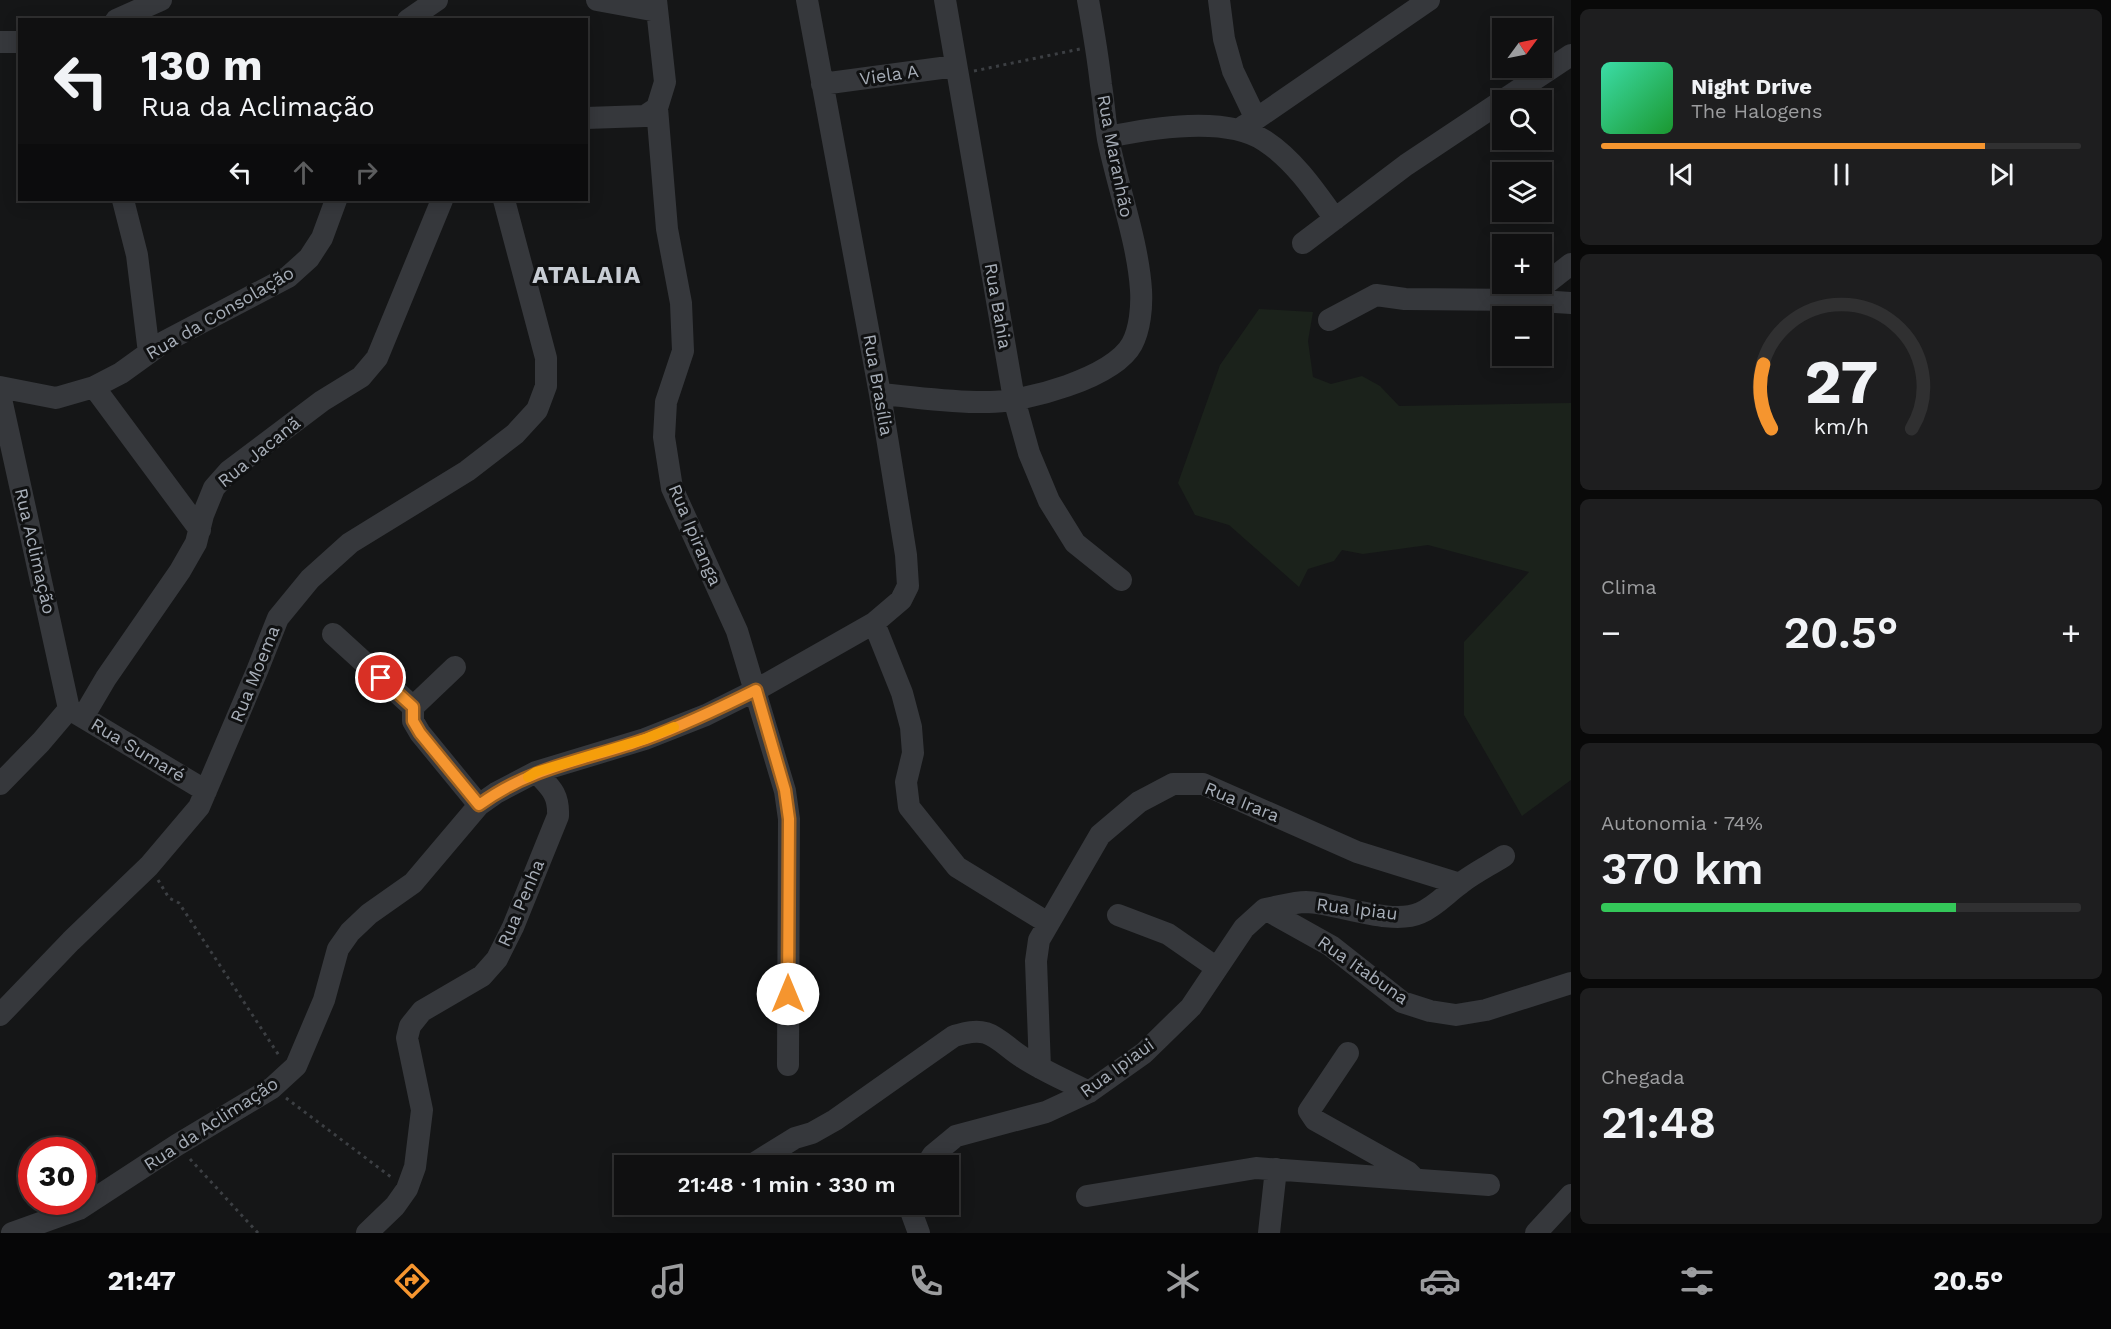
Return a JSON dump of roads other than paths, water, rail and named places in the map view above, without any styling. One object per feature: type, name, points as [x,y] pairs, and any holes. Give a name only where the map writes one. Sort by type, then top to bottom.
[{"type":"street","points":[[108,18],[124,0]]},
{"type":"street","points":[[121,18],[162,0]]},
{"type":"street","points":[[411,18],[436,0]]},
{"type":"street","points":[[438,18],[452,0]]},
{"type":"street","points":[[597,0],[656,6]]},
{"type":"street","name":"Rua Brasília","points":[[756,690],[874,623],[901,600],[908,586],[906,555],[880,394],[807,0]]},
{"type":"street","name":"Rua Bahia","points":[[945,0],[1014,399],[1029,453],[1049,501],[1075,543],[1122,580]]},
{"type":"street","name":"Rua Maranhão","points":[[880,394],[990,402],[1035,396],[1062,388],[1089,376],[1116,361],[1131,346],[1138,329],[1141,291],[1136,256],[1108,137],[1088,0]]},
{"type":"street","points":[[1218,0],[1224,39],[1247,124],[1300,173],[1335,219]]},
{"type":"street","points":[[1108,137],[1136,131],[1247,124],[1429,0]]},
{"type":"street","name":"Rua Ipiranga","points":[[656,6],[665,82],[657,108],[667,229],[681,303],[683,351],[666,402],[664,437],[672,488],[737,631],[785,790],[789,819],[788,1065]]},
{"type":"street","points":[[0,42],[18,42]]},
{"type":"street","points":[[1303,243],[1406,165],[1571,55]]},
{"type":"street","name":"Viela A","points":[[822,84],[957,70]]},
{"type":"street","points":[[588,118],[645,116],[657,108]]},
{"type":"street","points":[[124,201],[137,255],[149,353]]},
{"type":"street","name":"Rua da Consolação","points":[[0,387],[56,398],[94,387],[121,373],[164,342],[288,277],[309,258],[322,238],[336,201]]},
{"type":"street","name":"Rua Jacanã","points":[[76,713],[106,678],[180,571],[196,543],[214,488],[229,471],[322,401],[362,377],[377,358],[442,201]]},
{"type":"street","name":"Rua Moema","points":[[0,1015],[71,941],[149,866],[199,807],[278,618],[310,579],[350,543],[467,471],[515,434],[537,410],[546,386],[546,358],[504,201]]},
{"type":"street","points":[[1525,300],[1571,264]]},
{"type":"street","points":[[1329,320],[1376,295],[1405,298],[1571,303]]},
{"type":"street","points":[[94,387],[200,530]]},
{"type":"street","name":"Rua Aclimação","points":[[0,394],[76,713]]},
{"type":"street","points":[[874,623],[898,682],[911,727],[914,753],[906,782],[909,807],[957,867],[1048,923]]},
{"type":"street","points":[[333,634],[413,707]]},
{"type":"street","points":[[455,667],[413,707],[413,721],[420,733],[479,805]]},
{"type":"street","name":"Rua da Aclimação","points":[[12,1233],[79,1209],[177,1144],[272,1088],[290,1072],[296,1066],[319,1013],[338,949],[350,932],[369,914],[413,883],[479,805],[496,793],[536,772],[645,739],[706,715],[756,690]]},
{"type":"street","points":[[0,784],[41,742],[76,713]]},
{"type":"street","name":"Rua Sumaré","points":[[76,713],[206,791]]},
{"type":"street","name":"Rua Penha","points":[[367,1233],[395,1206],[407,1189],[415,1167],[422,1110],[407,1038],[410,1026],[422,1011],[482,976],[497,959],[513,927],[558,816],[559,802],[553,790],[536,772]]},
{"type":"street","name":"Rua Irara","points":[[1040,1068],[1036,961],[1040,940],[1100,835],[1139,802],[1173,784],[1203,784],[1357,852],[1460,884]]},
{"type":"street","name":"Rua Ipiau","points":[[1265,909],[1305,902],[1343,907],[1368,914],[1400,916],[1418,914],[1504,856]]},
{"type":"street","name":"Rua Ipiaui","points":[[933,1155],[957,1136],[1046,1112],[1089,1092],[1144,1053],[1191,1007],[1244,928],[1265,909]]},
{"type":"street","name":"Rua Itabuna","points":[[1265,909],[1331,946],[1402,1002],[1430,1011],[1456,1015],[1486,1010],[1571,983]]},
{"type":"street","points":[[1118,915],[1168,934],[1217,968]]},
{"type":"street","points":[[768,1155],[795,1138],[812,1133],[835,1120],[954,1036],[972,1031],[993,1036],[1021,1057],[1089,1092]]},
{"type":"street","points":[[1347,1053],[1309,1111],[1315,1120],[1408,1172],[1415,1180]]},
{"type":"street","points":[[1087,1196],[1256,1168],[1488,1185]]},
{"type":"street","points":[[1269,1233],[1276,1169]]},
{"type":"street","points":[[1536,1233],[1571,1195]]},
{"type":"street","points":[[912,1215],[919,1233]]},
{"type":"district","name":"ATALAIA","points":[[587,275]]}]
